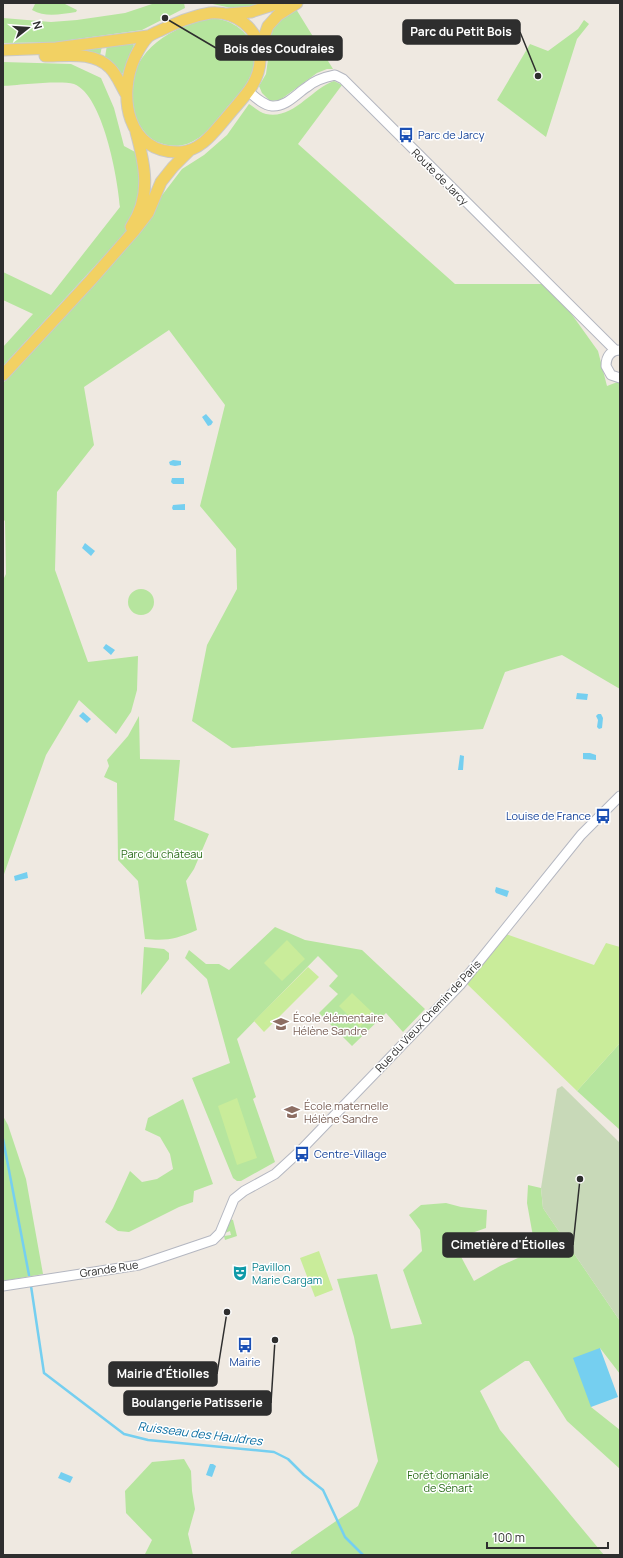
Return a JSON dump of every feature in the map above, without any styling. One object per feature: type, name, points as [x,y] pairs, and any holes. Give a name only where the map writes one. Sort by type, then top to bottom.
[{"type":"main road","points":[[3,50],[56,48],[148,36],[197,15],[251,12],[279,3]]},
{"type":"main road","points":[[260,48],[268,26],[278,15],[297,3]]},
{"type":"main road","points":[[136,130],[150,146],[161,150],[181,152],[190,150],[203,143],[248,91],[261,64],[260,48],[257,39],[250,28],[241,21],[227,14]]},
{"type":"main road","points":[[114,253],[134,222],[144,198],[146,177],[144,159],[136,130],[128,111],[126,94],[130,70],[138,52],[148,36]]},
{"type":"main road","points":[[3,56],[89,56],[110,67],[126,94]]},
{"type":"main road","points":[[3,375],[91,280],[148,213],[161,182],[190,150]]},
{"type":"street","name":"Route de Jarcy","points":[[248,91],[264,103],[272,106],[279,105],[294,98],[307,86],[318,80],[335,75],[343,79],[617,350]]},
{"type":"street","points":[[617,350],[608,356],[606,366],[611,375],[620,378]]},
{"type":"street","name":"Rue du Vieux Chemin de Paris","points":[[234,1199],[244,1191],[275,1174],[300,1151],[460,985],[581,836],[620,796]]},
{"type":"street","name":"Grande Rue","points":[[3,1286],[139,1265],[213,1240],[220,1233],[234,1199]]},
{"type":"green space","points":[[34,3],[63,3],[77,10],[76,12],[48,15],[32,10],[35,4]]},
{"type":"green space","points":[[155,3],[184,3],[185,8],[142,30],[70,40],[68,42],[3,43],[3,18],[51,22],[77,20],[125,13]]},
{"type":"green space","points":[[208,3],[276,3],[236,9]]},
{"type":"green space","points":[[296,9],[333,69],[327,69],[317,73],[280,100],[270,101],[262,93],[259,86],[266,74],[268,59],[267,37],[279,19]]},
{"type":"green space","points":[[213,18],[235,25],[250,40],[254,59],[253,70],[246,85],[240,93],[213,125],[199,138],[180,146],[157,142],[149,137],[142,129],[134,112],[131,93],[134,75],[140,60],[164,37],[196,22]]},
{"type":"green space","points":[[584,20],[589,24],[577,39],[546,137],[497,100],[530,44],[548,51],[578,29]]},
{"type":"green space","points":[[132,43],[134,45],[121,75],[105,57],[107,45]]},
{"type":"green space","points":[[102,46],[100,56],[81,52],[82,49]]},
{"type":"green space","points":[[3,62],[71,64],[101,78],[114,108],[124,146],[137,153],[144,189],[128,230],[3,366],[3,347],[33,314],[3,300],[3,272],[51,295],[120,207],[116,178],[107,139],[101,120],[84,91],[74,84],[68,83],[3,86]]},
{"type":"green space","points":[[334,81],[342,85],[298,144],[455,284],[550,284],[598,351],[607,386],[620,381],[620,689],[562,655],[505,672],[483,729],[232,748],[192,721],[207,645],[237,589],[236,549],[200,506],[225,405],[169,330],[84,387],[94,445],[57,492],[55,570],[88,662],[138,656],[137,690],[131,712],[116,734],[79,700],[46,755],[3,877],[3,580],[6,574],[5,521],[3,519],[3,383],[96,282],[182,169],[204,155],[227,135],[249,104],[266,114],[276,115],[302,103],[317,90]]},
{"type":"green space","points":[[141,589],[150,593],[154,602],[150,611],[141,615],[132,611],[128,602],[132,593]]},
{"type":"green space","name":"Parc du château","points":[[139,716],[140,759],[180,760],[174,820],[209,834],[194,869],[186,881],[197,930],[177,937],[160,940],[145,939],[138,881],[118,860],[117,783],[104,777],[109,766],[107,760],[128,736]]},
{"type":"green space","points":[[275,927],[305,940],[362,950],[425,1009],[403,1032],[386,1013],[352,1046],[319,1013],[338,994],[329,986],[338,976],[318,956],[237,1039],[256,1097],[253,1099],[275,1162],[241,1181],[237,1181],[233,1178],[192,1078],[230,1063],[207,979],[185,958],[189,950],[206,964],[219,964],[229,970]]},
{"type":"green space","points":[[506,934],[594,965],[606,943],[620,947],[620,1043],[577,1091],[467,984]]},
{"type":"green space","points":[[287,940],[305,959],[282,981],[264,963]]},
{"type":"green space","points":[[144,947],[164,949],[169,953],[169,959],[141,995]]},
{"type":"green space","points":[[308,967],[319,977],[264,1032],[254,1021]]},
{"type":"green space","points":[[352,993],[373,1013],[360,1027],[339,1006]]},
{"type":"green space","points":[[620,1043],[620,1130],[577,1091]]},
{"type":"green space","points":[[562,1086],[620,1143],[620,1321],[543,1208],[541,1188],[557,1089]]},
{"type":"green space","points":[[237,1098],[257,1158],[237,1165],[218,1106]]},
{"type":"green space","points":[[183,1099],[213,1184],[194,1191],[193,1202],[179,1207],[129,1232],[118,1231],[105,1222],[130,1171],[142,1182],[157,1179],[173,1169],[170,1154],[160,1137],[145,1130],[148,1118]]},
{"type":"green space","points":[[3,1116],[8,1125],[26,1179],[43,1274],[3,1281]]},
{"type":"green space","name":"Forêt domaniale de Sénart","points":[[528,1185],[541,1188],[543,1208],[620,1321],[620,1374],[600,1348],[591,1407],[620,1430],[620,1469],[567,1421],[529,1361],[525,1361],[480,1391],[500,1430],[604,1555],[291,1555],[291,1552],[358,1506],[378,1461],[354,1337],[337,1279],[377,1274],[391,1329],[422,1324],[403,1270],[422,1251],[420,1230],[409,1215],[421,1205],[446,1203],[461,1207],[487,1210],[486,1228],[455,1239],[458,1251],[474,1281],[500,1266],[529,1253],[534,1242],[527,1203]]},
{"type":"green space","points":[[230,1219],[233,1220],[237,1236],[225,1240],[224,1236],[231,1235],[230,1231],[225,1233]]},
{"type":"green space","points":[[319,1251],[333,1290],[315,1297],[300,1258]]},
{"type":"green space","points":[[184,1459],[191,1471],[195,1509],[188,1534],[193,1555],[143,1555],[145,1554],[152,1540],[126,1513],[125,1491],[152,1462]]},
{"type":"water","points":[[206,414],[213,422],[208,426],[202,417]]},
{"type":"water","points":[[173,460],[181,461],[181,465],[170,465],[169,462]]},
{"type":"water","points":[[172,478],[184,478],[184,484],[173,484],[171,482]]},
{"type":"water","points":[[185,504],[185,510],[173,510],[172,508],[173,505]]},
{"type":"water","points":[[85,543],[95,551],[91,556],[82,548]]},
{"type":"water","points":[[106,644],[115,650],[111,655],[103,648]]},
{"type":"water","points":[[577,693],[588,694],[587,700],[576,699]]},
{"type":"water","points":[[83,712],[91,719],[87,723],[79,716]]},
{"type":"water","points":[[601,714],[603,718],[602,728],[599,729],[597,727],[598,720],[596,716]]},
{"type":"water","points":[[583,753],[596,755],[596,760],[583,759]]},
{"type":"water","points":[[460,755],[464,756],[463,770],[458,770]]},
{"type":"water","points":[[27,872],[28,878],[15,881],[14,876]]},
{"type":"water","points":[[496,887],[509,891],[507,897],[496,893]]},
{"type":"water","points":[[600,1348],[618,1397],[591,1407],[573,1358]]},
{"type":"water","points":[[210,1464],[216,1466],[212,1477],[206,1475]]},
{"type":"water","points":[[61,1472],[73,1477],[70,1483],[58,1478]]},
{"type":"waterway","name":"Ruisseau des Hauldres","points":[[3,1139],[29,1275]]},
{"type":"waterway","name":"Ruisseau des Hauldres","points":[[31,1286],[44,1373],[124,1434],[148,1440],[274,1452],[288,1459],[304,1475],[323,1490],[345,1537],[363,1555]]},
{"type":"place","name":"Bois des Coudraies","points":[[165,18]]},
{"type":"place","name":"Parc du Petit Bois","points":[[538,76]]},
{"type":"place","name":"Parc de Jarcy","points":[[406,135]]},
{"type":"place","name":"Louise de France","points":[[603,816]]},
{"type":"place","name":"École élémentaire Hélène Sandre","points":[[281,1024]]},
{"type":"place","name":"École maternelle Hélène Sandre","points":[[292,1112]]},
{"type":"place","name":"Centre-Village","points":[[302,1154]]},
{"type":"place","name":"Cimetière d'Étiolles","points":[[580,1179]]},
{"type":"place","name":"Pavillon Marie Gargam","points":[[240,1273]]},
{"type":"place","name":"Mairie d'Étiolles","points":[[227,1312]]},
{"type":"place","name":"Boulangerie Patisserie","points":[[275,1340]]},
{"type":"place","name":"Mairie","points":[[245,1345]]}]
